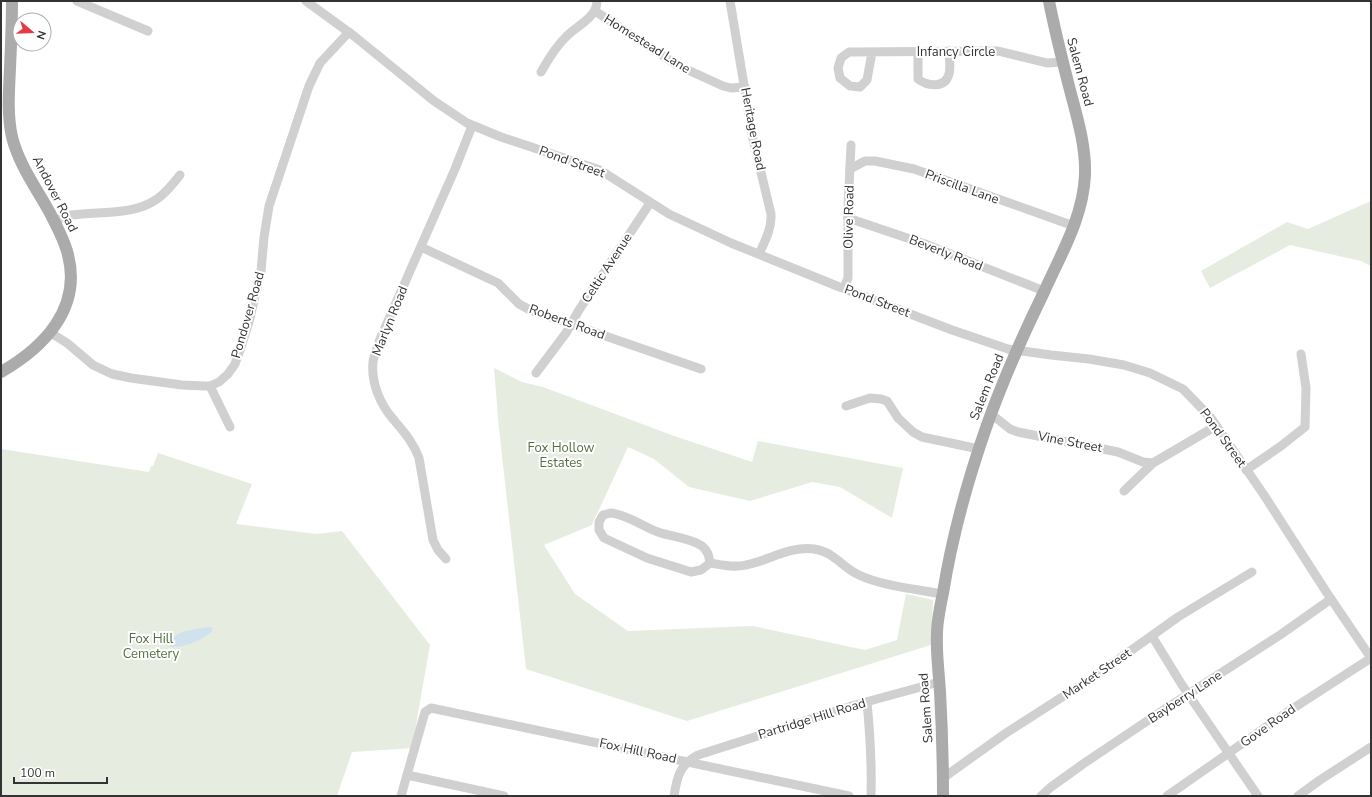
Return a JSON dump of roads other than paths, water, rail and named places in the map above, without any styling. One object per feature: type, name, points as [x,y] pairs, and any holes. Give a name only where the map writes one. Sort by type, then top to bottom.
[{"type":"main road","name":"Andover Road","points":[[1,372],[32,351],[51,333],[65,307],[69,291],[70,274],[65,244],[21,160],[10,128],[8,106],[12,38],[12,1]]},
{"type":"main road","name":"Salem Road","points":[[943,796],[943,748],[937,657],[937,633],[942,594],[954,538],[979,449],[991,414],[1017,350],[1074,226],[1082,200],[1085,165],[1078,120],[1049,1]]},
{"type":"street","points":[[77,1],[148,31]]},
{"type":"street","name":"Pond Street","points":[[306,1],[349,32],[434,101],[472,126],[600,170],[650,203],[690,224],[759,254],[844,288],[952,330],[1008,349],[1051,355],[1089,358],[1124,365],[1162,377],[1183,389],[1200,405],[1216,426],[1264,495],[1371,658]]},
{"type":"street","points":[[541,72],[556,48],[566,37],[591,16],[595,11],[598,1]]},
{"type":"street","name":"Heritage Road","points":[[730,1],[753,139],[772,214],[770,229],[759,254]]},
{"type":"street","name":"Homestead Lane","points":[[595,11],[677,65],[723,86],[731,88],[745,87]]},
{"type":"street","name":"Pondover Road","points":[[210,386],[219,382],[228,374],[235,364],[240,350],[260,278],[269,206],[311,79],[323,60],[349,32]]},
{"type":"street","points":[[918,52],[918,79],[922,82],[933,85],[943,83],[949,74],[949,51]]},
{"type":"street","name":"Infancy Circle","points":[[872,52],[867,80],[860,87],[850,86],[840,78],[838,68],[841,58],[849,52],[998,51],[1047,63],[1063,62]]},
{"type":"street","name":"Marlyn Road","points":[[446,559],[438,550],[433,540],[419,458],[416,450],[402,429],[383,406],[378,396],[373,373],[373,361],[380,339],[455,169],[472,126]]},
{"type":"street","name":"Olive Road","points":[[844,288],[848,278],[848,218],[851,145]]},
{"type":"street","name":"Priscilla Lane","points":[[850,170],[865,161],[875,161],[914,169],[1074,226]]},
{"type":"street","points":[[54,221],[69,216],[131,210],[142,207],[163,195],[180,175]]},
{"type":"street","name":"Celtic Avenue","points":[[536,373],[571,325],[579,310],[650,203]]},
{"type":"street","name":"Beverly Road","points":[[848,218],[925,244],[1044,291]]},
{"type":"street","name":"Roberts Road","points":[[421,246],[498,283],[520,304],[530,310],[701,369]]},
{"type":"street","points":[[51,333],[67,343],[86,360],[107,372],[131,378],[182,385],[210,386],[230,427]]},
{"type":"street","points":[[1246,470],[1305,428],[1306,388],[1301,354]]},
{"type":"street","points":[[846,406],[870,398],[881,399],[887,401],[898,418],[922,437],[979,449]]},
{"type":"street","name":"Vine Street","points":[[991,414],[1010,429],[1018,432],[1118,452],[1144,462],[1153,463]]},
{"type":"street","points":[[1124,491],[1153,463],[1216,426]]},
{"type":"street","points":[[710,563],[708,553],[703,547],[694,542],[657,531],[619,514],[611,513],[603,515],[599,522],[599,530],[604,538],[647,558],[691,572],[701,570],[710,563],[730,567],[747,565],[788,551],[802,548],[815,549],[822,550],[857,574],[871,580],[942,594]]},
{"type":"street","name":"Market Street","points":[[943,778],[1006,733],[1098,674],[1178,617],[1252,572]]},
{"type":"street","name":"Bayberry Lane","points":[[1041,796],[1083,764],[1280,635],[1331,599]]},
{"type":"street","points":[[1152,636],[1188,694],[1258,796]]},
{"type":"street","name":"Gove Road","points":[[1167,796],[1289,711],[1371,658]]},
{"type":"street","name":"Partridge Hill Road","points":[[688,762],[698,755],[867,702],[939,682]]},
{"type":"street","points":[[867,702],[871,744],[871,796]]},
{"type":"street","name":"Fox Hill Road","points":[[407,775],[425,712],[431,708],[849,796]]},
{"type":"street","points":[[1298,796],[1371,747]]},
{"type":"street","points":[[674,796],[682,767],[688,762]]},
{"type":"street","points":[[401,796],[407,775],[504,796]]},
{"type":"water","points":[[212,627],[212,631],[198,640],[186,645],[174,647],[170,646],[171,641],[179,633]]},
{"type":"park label","name":"Fox Hollow Estates","points":[[561,456]]},
{"type":"park label","name":"Fox Hill Cemetery","points":[[151,646]]}]
